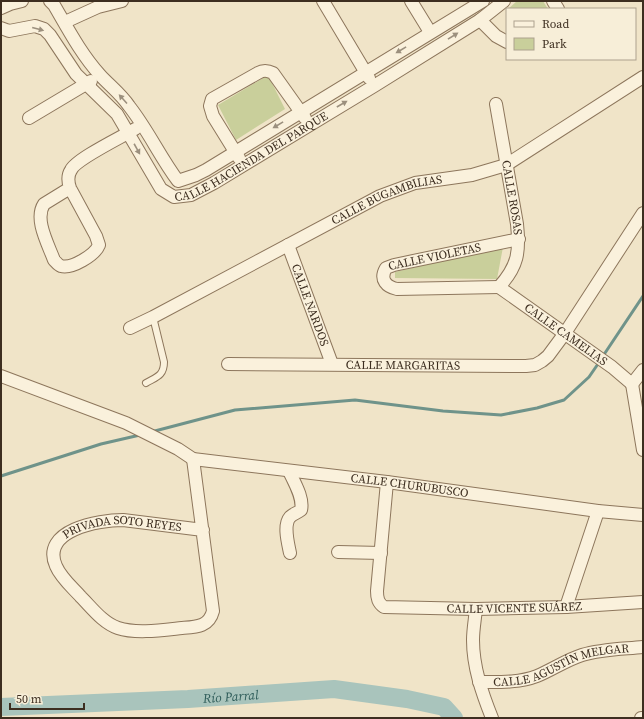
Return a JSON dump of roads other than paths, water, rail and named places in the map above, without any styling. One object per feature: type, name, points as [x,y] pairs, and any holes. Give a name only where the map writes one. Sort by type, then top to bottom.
[{"type":"street","points":[[1,8],[22,1]]},
{"type":"street","name":"CALLE HACIENDA DEL PARQUE","points":[[50,1],[83,52],[100,74],[128,104],[143,125],[178,181],[173,202]]},
{"type":"street","points":[[65,22],[98,7],[122,1]]},
{"type":"street","points":[[323,1],[364,72],[374,86]]},
{"type":"street","points":[[411,1],[430,32]]},
{"type":"street","name":"CALLE HACIENDA DEL PARQUE","points":[[178,181],[196,175],[482,1]]},
{"type":"street","name":"CALLE HACIENDA DEL PARQUE","points":[[173,202],[191,195],[244,165],[480,20],[504,1]]},
{"type":"street","points":[[480,20],[496,36],[506,41]]},
{"type":"street","name":"CALLE HACIENDA DEL PARQUE","points":[[1,28],[9,31],[35,26],[44,29],[50,35],[76,74],[116,114],[129,133],[160,189],[173,202]]},
{"type":"street","points":[[244,165],[210,111],[212,99],[262,71],[273,72],[309,124]]},
{"type":"street","points":[[29,118],[86,85],[100,74]]},
{"type":"street","name":"CALLE BUGAMBILIAS","points":[[130,328],[288,246],[380,196],[415,183],[472,175],[506,165],[643,77]]},
{"type":"street","name":"CALLE ROSAS","points":[[496,104],[517,224],[518,239],[518,250],[515,263],[511,272],[499,287]]},
{"type":"street","points":[[70,188],[44,204],[40,216],[54,260],[57,264],[62,266],[76,264],[94,252],[99,245],[96,236],[70,188],[68,176],[70,170],[80,161],[143,125]]},
{"type":"street","name":"CALLE MARGARITAS","points":[[228,364],[535,365],[548,356],[565,333],[643,213]]},
{"type":"street","name":"CALLE VIOLETAS","points":[[499,287],[397,289],[387,286],[385,283],[384,274],[386,268],[394,265],[518,239]]},
{"type":"street","name":"CALLE NARDOS","points":[[288,246],[332,364]]},
{"type":"street","name":"CALLE CAMELIAS","points":[[499,287],[612,367],[632,384]]},
{"type":"street","points":[[643,370],[632,384],[643,450]]},
{"type":"street","name":"CALLE CHURUBUSCO","points":[[1,376],[126,423],[193,459],[387,482],[598,511],[643,515]]},
{"type":"street","name":"PRIVADA SOTO REYES","points":[[193,459],[203,530],[213,611],[208,622],[191,627],[164,630],[127,630],[108,623],[101,618],[61,575],[53,556],[57,541],[64,534],[88,525],[111,520],[123,520],[203,530]]},
{"type":"street","points":[[289,470],[300,498],[302,508],[291,515],[288,520],[287,531],[290,553]]},
{"type":"street","points":[[338,552],[381,553],[387,482]]},
{"type":"street","points":[[566,607],[598,511]]},
{"type":"street","name":"CALLE VICENTE SUÁREZ","points":[[381,553],[377,596],[381,605],[384,607],[476,609],[566,607],[643,602]]},
{"type":"street","points":[[476,609],[473,641],[479,682],[492,718]]},
{"type":"street","name":"CALLE AGUSTÍN MELGAR","points":[[479,682],[524,679],[536,676],[580,656],[605,651],[643,647]]},
{"type":"lane","points":[[146,383],[160,375],[164,368],[164,362],[153,317]]},
{"type":"waterway","points":[[603,356],[643,296]]},
{"type":"waterway","points":[[151,432],[235,410],[355,400],[443,411],[501,415],[537,408],[564,400],[589,377],[600,361]]},
{"type":"waterway","points":[[1,476],[101,444],[140,435]]},
{"type":"waterway","name":"Río Parral","points":[[1,707],[188,699],[334,689],[407,699],[444,707],[454,718]]}]
